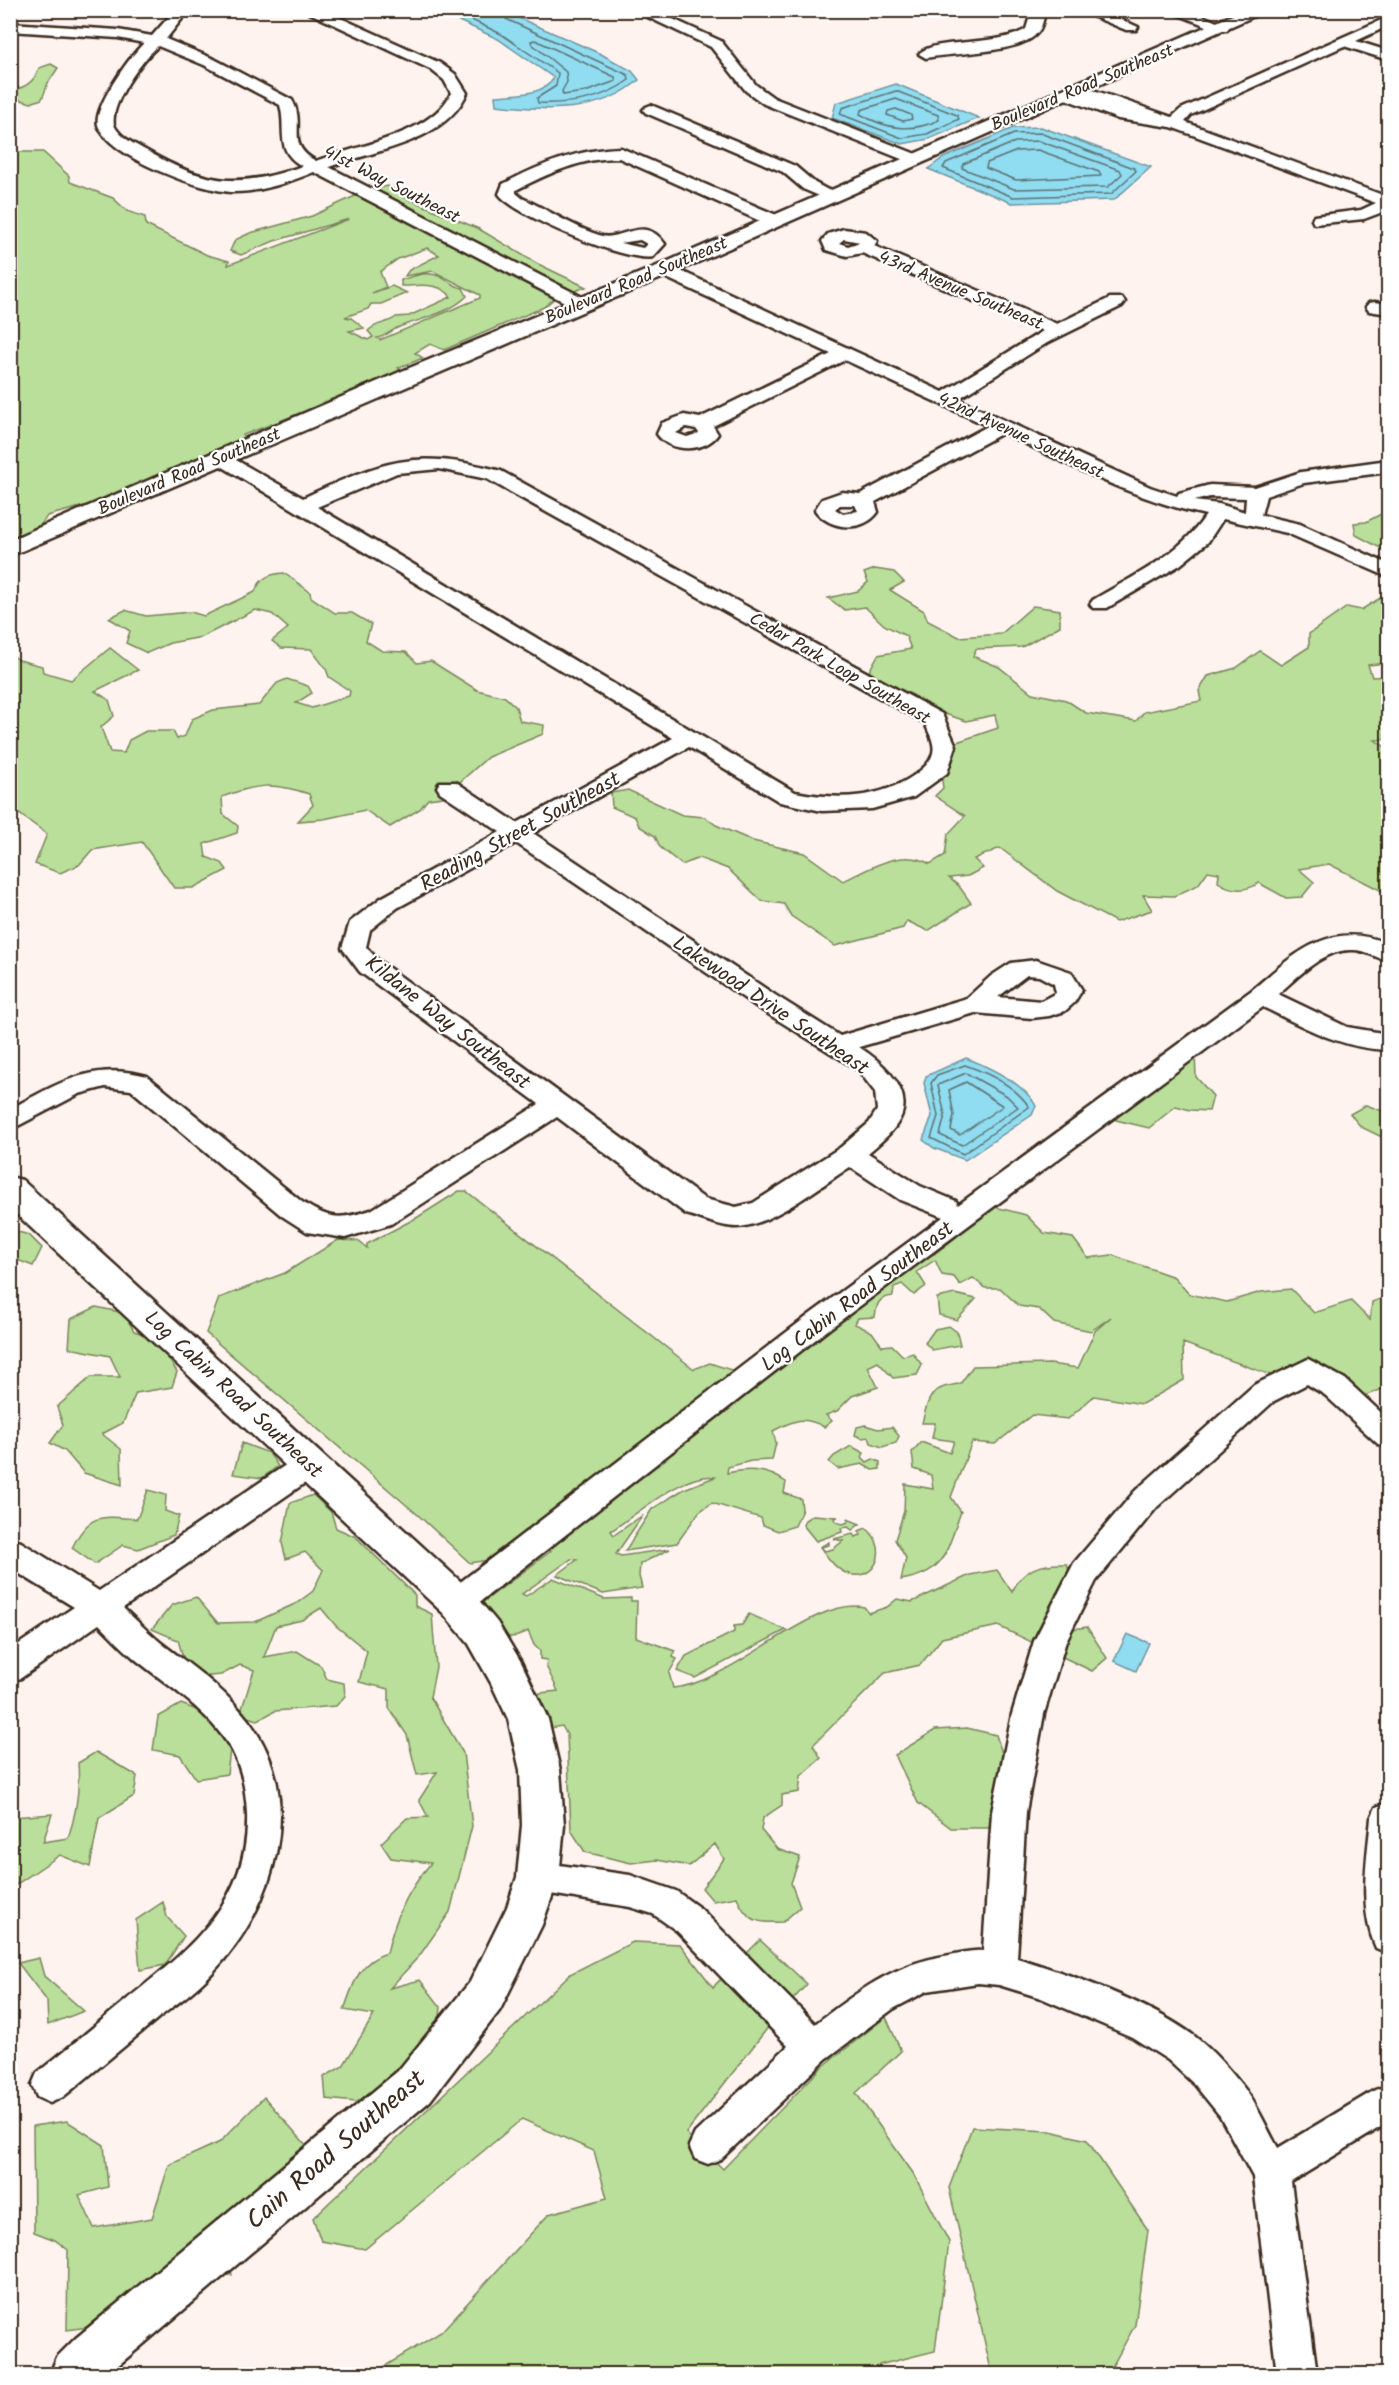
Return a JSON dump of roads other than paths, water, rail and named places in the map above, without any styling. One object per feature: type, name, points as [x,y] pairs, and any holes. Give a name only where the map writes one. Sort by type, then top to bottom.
[{"type":"street","points":[[183,10],[175,24],[158,41],[141,53],[109,107],[105,121],[108,131],[122,144],[175,172],[204,182],[233,187],[260,185],[382,144],[441,118],[452,109],[459,93],[450,77],[435,66],[310,10]]},
{"type":"street","points":[[640,10],[716,44],[751,88],[769,101],[915,159]]},
{"type":"street","points":[[926,54],[937,49],[1003,42],[1023,36],[1034,28],[1039,10]]},
{"type":"street","points":[[1085,10],[1131,27]]},
{"type":"street","points":[[1173,10],[1222,27]]},
{"type":"street","name":"Boulevard Road Southeast","points":[[10,549],[220,457],[664,270],[1260,10]]},
{"type":"street","points":[[1174,123],[1186,112],[1389,21]]},
{"type":"street","name":"41st Way Southeast","points":[[10,27],[118,34],[158,41],[209,62],[287,103],[291,117],[289,142],[299,158],[582,304]]},
{"type":"street","points":[[1343,41],[1389,56]]},
{"type":"street","points":[[1071,92],[1174,123],[1389,203]]},
{"type":"street","points":[[651,110],[789,169],[809,186],[831,196]]},
{"type":"street","points":[[605,242],[516,201],[507,194],[509,187],[583,157],[608,152],[621,153],[775,221]]},
{"type":"street","points":[[1320,220],[1364,214],[1389,203]]},
{"type":"street","name":"43rd Avenue Southeast","points":[[864,248],[1058,331]]},
{"type":"street","name":"42nd Avenue Southeast","points":[[664,270],[1143,491],[1175,502],[1293,528],[1389,571]]},
{"type":"street","points":[[945,399],[1058,331],[1116,302]]},
{"type":"street","points":[[702,424],[846,353]]},
{"type":"street","points":[[862,501],[1003,426]]},
{"type":"street","name":"Cedar Park Loop Southeast","points":[[220,457],[788,797],[822,804],[872,802],[906,792],[939,768],[945,746],[934,719],[494,476],[460,465],[431,462],[398,465],[302,506]]},
{"type":"street","points":[[1175,502],[1189,495],[1210,490],[1257,493],[1301,478],[1388,467]]},
{"type":"street","points":[[1252,518],[1257,493]]},
{"type":"street","points":[[1100,604],[1173,561],[1201,538],[1219,510]]},
{"type":"street","name":"Reading Street Southeast","points":[[358,931],[359,927],[389,903],[689,738]]},
{"type":"street","name":"Lakewood Drive Southeast","points":[[448,787],[739,983],[867,1064],[888,1091],[890,1110],[879,1129],[850,1154],[762,1210],[736,1217],[696,1207],[557,1105]]},
{"type":"street","name":"Kildane Way Southeast","points":[[358,931],[354,948],[369,966],[557,1105]]},
{"type":"street","name":"Log Cabin Road Southeast","points":[[457,1602],[819,1322],[1261,996],[1310,956],[1331,943],[1354,941],[1389,953]]},
{"type":"street","points":[[1261,996],[1320,1028],[1347,1038],[1389,1042]]},
{"type":"street","points":[[838,1045],[976,1004]]},
{"type":"street","points":[[10,1121],[70,1088],[105,1078],[138,1082],[292,1209],[317,1225],[345,1228],[381,1217],[557,1105]]},
{"type":"street","points":[[850,1154],[910,1193],[946,1208]]},
{"type":"street","name":"Log Cabin Road Southeast","points":[[10,1188],[457,1602],[483,1633],[528,1719],[540,1770],[543,1825],[538,1877]]},
{"type":"street","points":[[999,1969],[1009,1812],[1028,1714],[1050,1641],[1084,1572],[1146,1499],[1264,1394],[1308,1371],[1335,1387],[1389,1436]]},
{"type":"street","points":[[10,1668],[310,1464]]},
{"type":"street","points":[[10,1551],[30,1566],[101,1608],[146,1649],[213,1701],[242,1734],[261,1777],[266,1820],[263,1849],[249,1888],[231,1923],[206,1955],[179,1981],[50,2085]]},
{"type":"street","points":[[1389,1818],[1385,1838],[1382,1891],[1389,1937]]},
{"type":"street","points":[[538,1877],[630,1892],[664,1902],[689,1920],[813,2047]]},
{"type":"street","name":"Cain Road Southeast","points":[[74,2374],[93,2355],[414,2086],[485,1996],[527,1911],[538,1877]]},
{"type":"street","points":[[708,2146],[813,2047],[880,1997],[922,1975],[978,1967],[999,1969],[1045,1983],[1145,2025],[1181,2048],[1208,2073],[1233,2103],[1271,2173],[1297,2374]]},
{"type":"street","points":[[1271,2173],[1389,2103]]},
{"type":"water","points":[[437,11],[503,11],[601,54],[632,71],[639,80],[624,91],[590,104],[553,109],[496,105],[495,96],[536,91],[549,84],[554,78],[498,39]]},
{"type":"water","points":[[896,84],[979,118],[929,139],[902,144],[832,118],[836,103]]},
{"type":"water","points":[[1041,127],[1151,167],[1114,200],[1012,203],[928,169],[943,158],[1013,128]]},
{"type":"water","points":[[966,1058],[1015,1083],[1036,1106],[1032,1115],[965,1160],[934,1148],[923,1140],[932,1116],[924,1083],[926,1076]]},
{"type":"water","points":[[1127,1634],[1149,1643],[1136,1671],[1114,1661]]}]
